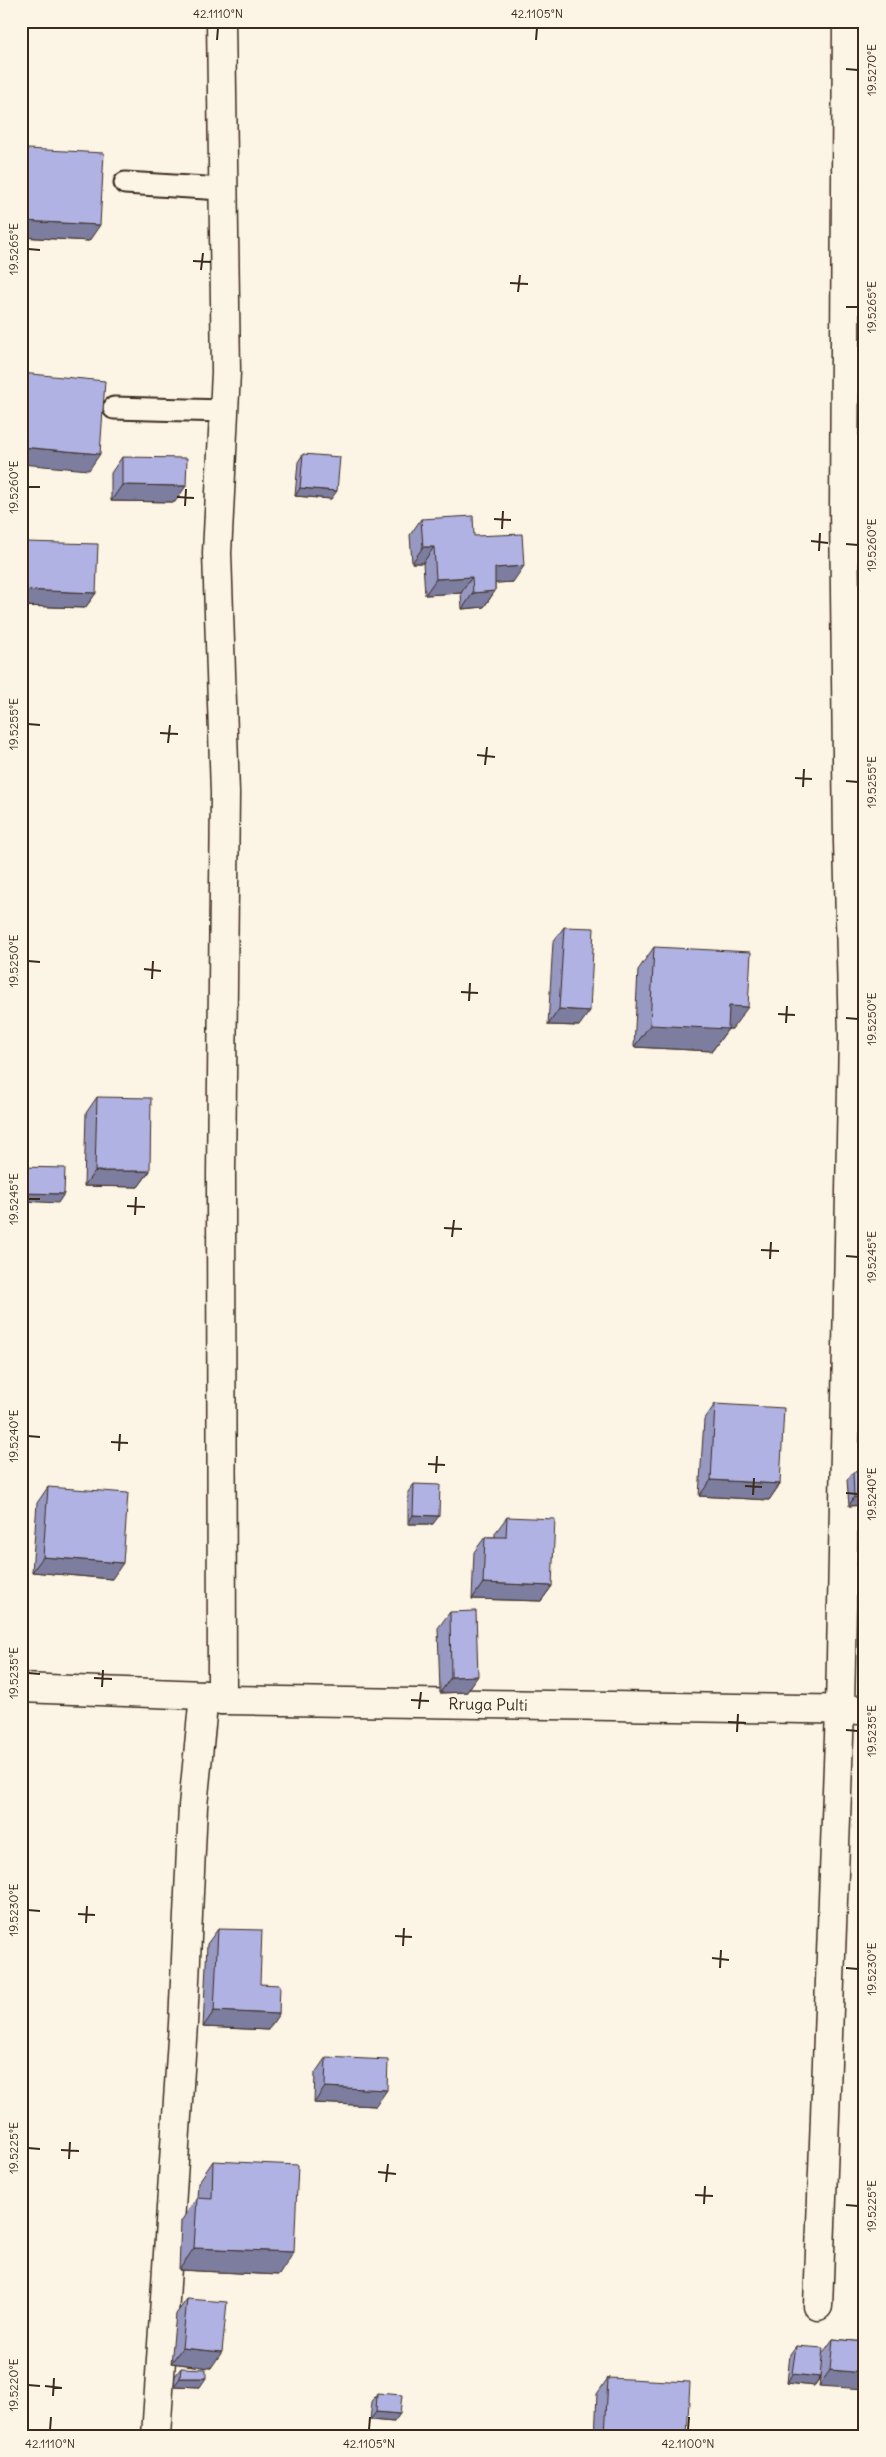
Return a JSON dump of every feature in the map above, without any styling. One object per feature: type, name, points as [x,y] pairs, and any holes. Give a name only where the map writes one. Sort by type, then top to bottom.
[{"type":"street","points":[[156,2436],[183,2024],[193,1806],[213,1698],[225,793],[217,553],[226,372],[221,21]]},
{"type":"street","points":[[818,2306],[852,1710],[853,1036],[848,842],[844,518],[847,21]]},
{"type":"street","name":"Rruga Pulti","points":[[21,1688],[213,1698],[852,1710]]},
{"type":"lane","points":[[124,184],[222,189]]},
{"type":"lane","points":[[114,408],[224,411]]},
{"type":"building","points":[[27,149],[104,153],[100,225],[23,221]]},
{"type":"building","points":[[21,373],[105,381],[100,454],[21,447]]},
{"type":"building","points":[[303,454],[340,457],[337,491],[300,488]]},
{"type":"building","points":[[122,457],[187,458],[186,486],[122,485]]},
{"type":"building","points":[[473,516],[474,536],[522,534],[524,566],[495,568],[495,591],[473,593],[472,577],[436,579],[434,547],[423,547],[421,519]]},
{"type":"building","points":[[25,542],[98,544],[96,593],[23,590]]},
{"type":"building","points":[[564,927],[594,928],[590,1011],[559,1009]]},
{"type":"building","points":[[654,947],[751,952],[748,1007],[729,1006],[728,1029],[650,1025]]},
{"type":"building","points":[[97,1097],[151,1098],[150,1171],[95,1171]]},
{"type":"building","points":[[21,1167],[65,1168],[64,1194],[21,1193]]},
{"type":"building","points":[[21,1404],[25,1404],[24,1439],[21,1439]]},
{"type":"building","points":[[715,1404],[784,1408],[780,1484],[711,1480]]},
{"type":"building","points":[[865,1471],[865,1497],[854,1497],[853,1472]]},
{"type":"building","points":[[414,1484],[440,1485],[439,1516],[413,1515]]},
{"type":"building","points":[[48,1487],[128,1493],[123,1563],[43,1557]]},
{"type":"building","points":[[507,1517],[555,1519],[552,1586],[483,1583],[485,1537],[506,1537]]},
{"type":"building","points":[[476,1611],[478,1676],[451,1677],[450,1612]]},
{"type":"building","points":[[218,1929],[262,1930],[260,1984],[280,1985],[279,2014],[214,2011]]},
{"type":"building","points":[[326,2057],[388,2060],[387,2090],[325,2087]]},
{"type":"building","points":[[213,2161],[298,2165],[294,2252],[194,2248],[197,2198],[212,2199]]},
{"type":"building","points":[[187,2299],[227,2302],[222,2352],[182,2348]]},
{"type":"building","points":[[833,2339],[865,2342],[865,2373],[830,2370]]},
{"type":"building","points":[[796,2346],[823,2348],[820,2377],[792,2374]]},
{"type":"building","points":[[181,2368],[206,2369],[206,2378],[180,2378]]},
{"type":"building","points":[[608,2378],[690,2382],[687,2436],[605,2436]]},
{"type":"building","points":[[377,2393],[402,2395],[400,2414],[376,2412]]}]
